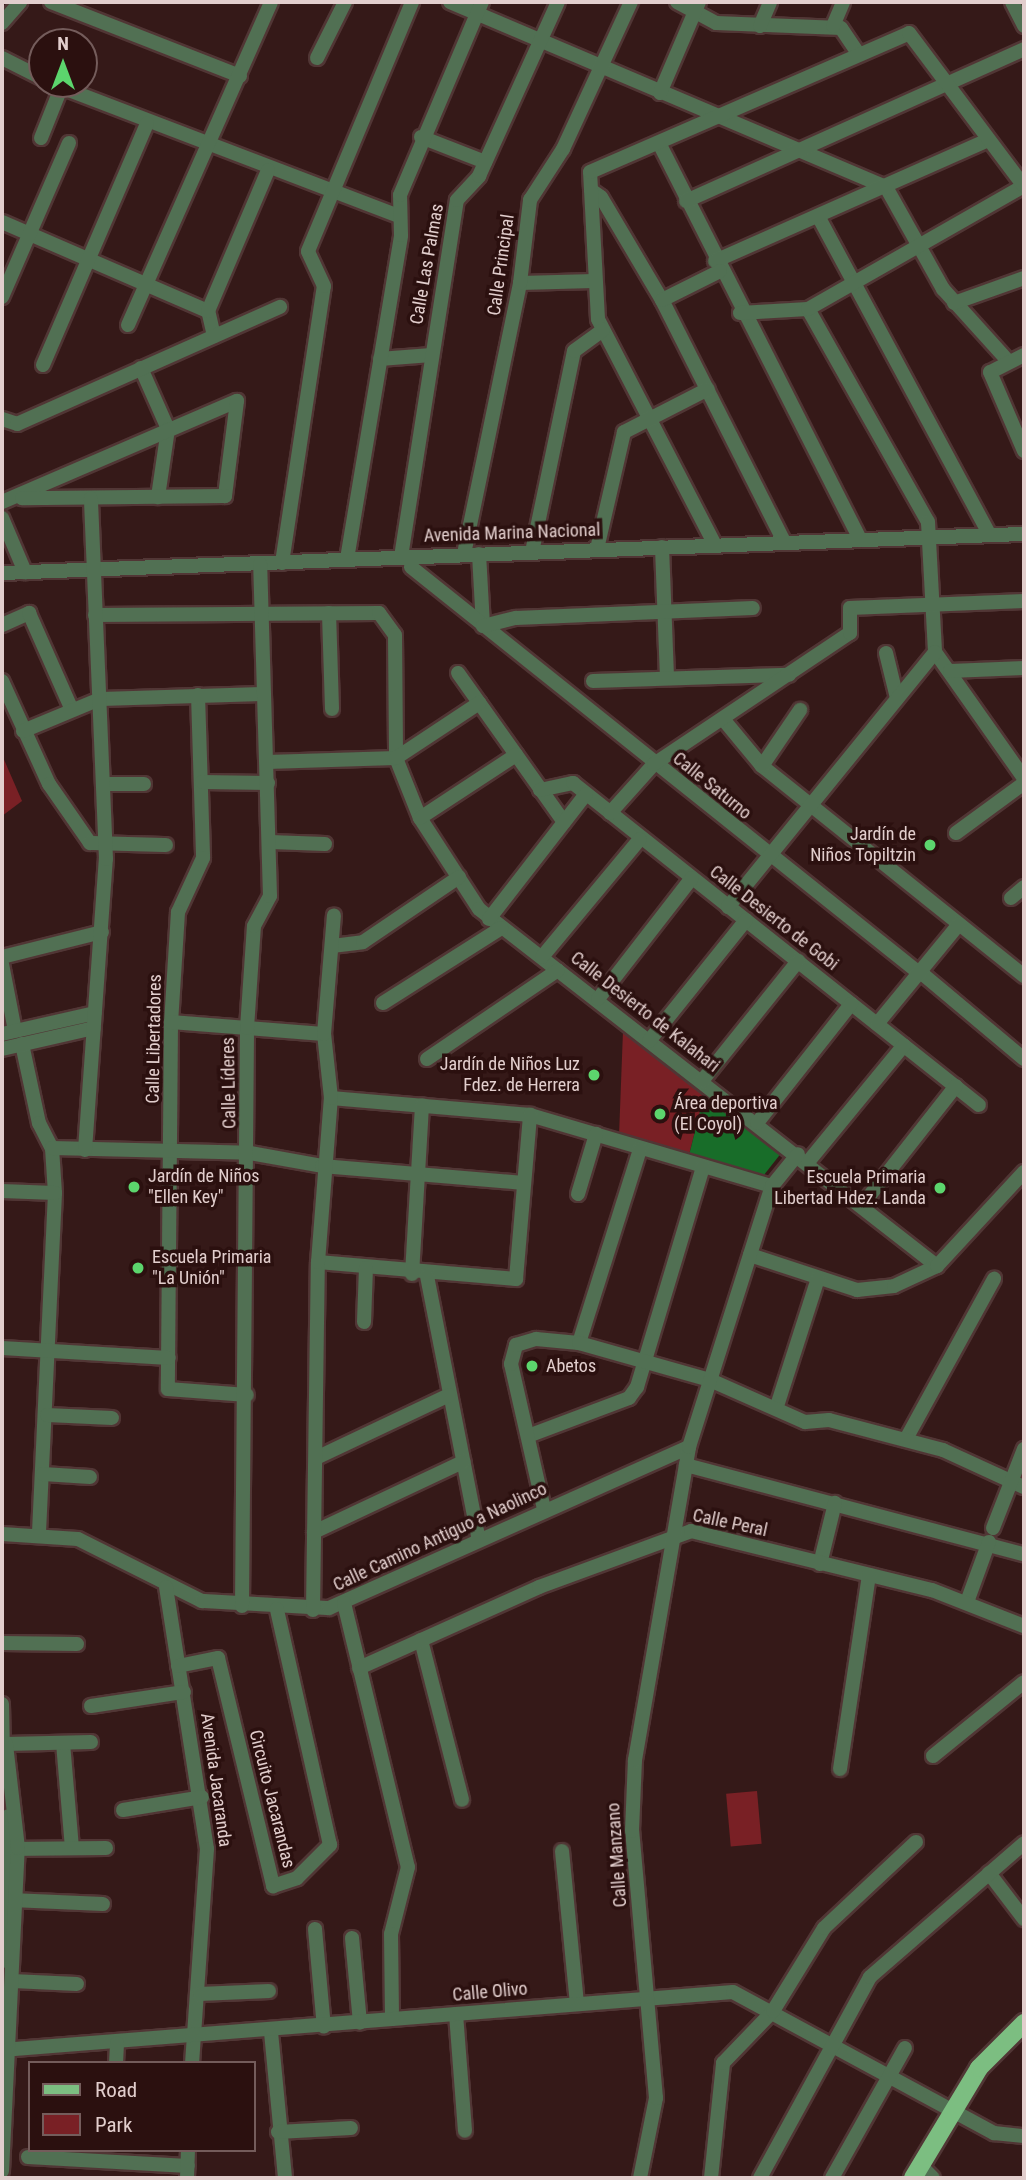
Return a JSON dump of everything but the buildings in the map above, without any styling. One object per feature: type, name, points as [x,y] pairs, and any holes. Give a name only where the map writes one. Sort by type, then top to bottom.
[{"type":"main road","points":[[922,2174],[954,2107],[979,2068],[1024,2023]]},
{"type":"street","points":[[2,23],[20,2]]},
{"type":"street","points":[[51,2],[240,76]]},
{"type":"street","points":[[128,326],[150,284],[271,2]]},
{"type":"street","points":[[317,58],[345,2]]},
{"type":"street","points":[[282,563],[324,286],[308,250],[412,2]]},
{"type":"street","points":[[450,2],[479,8],[541,41],[601,63],[714,118],[797,154],[886,187],[954,303],[1009,361]]},
{"type":"street","name":"Calle Las Palmas","points":[[406,562],[431,355],[457,200],[485,162],[558,2]]},
{"type":"street","name":"Calle Principal","points":[[464,554],[520,283],[532,192],[563,149],[631,2]]},
{"type":"street","points":[[677,2],[696,8],[716,23],[833,26],[846,33],[859,55]]},
{"type":"street","points":[[760,26],[770,2]]},
{"type":"street","points":[[833,26],[843,2]]},
{"type":"street","points":[[1012,2],[1024,26]]},
{"type":"street","points":[[347,559],[380,359],[399,216],[421,137],[479,8]]},
{"type":"street","points":[[660,93],[696,8]]},
{"type":"street","points":[[715,545],[603,330],[594,281],[590,172],[909,33],[986,141],[1024,186],[919,243],[808,309],[740,313]]},
{"type":"street","points":[[686,201],[797,154],[1024,49]]},
{"type":"street","points":[[2,58],[28,71]]},
{"type":"street","points":[[41,138],[53,98]]},
{"type":"street","points":[[86,98],[268,170],[399,216]]},
{"type":"street","points":[[43,365],[146,123]]},
{"type":"street","points":[[421,137],[485,162]]},
{"type":"street","points":[[662,300],[717,266],[818,216],[986,141]]},
{"type":"street","points":[[2,297],[69,143]]},
{"type":"street","points":[[659,143],[740,313],[860,539]]},
{"type":"street","points":[[214,336],[208,311],[268,170]]},
{"type":"street","points":[[591,190],[601,197],[662,300],[784,542]]},
{"type":"street","points":[[818,216],[990,535]]},
{"type":"street","points":[[2,222],[208,311]]},
{"type":"street","points":[[954,303],[1024,278]]},
{"type":"street","points":[[520,283],[594,281]]},
{"type":"street","points":[[2,419],[17,424],[280,307]]},
{"type":"street","points":[[808,309],[930,536],[935,652],[1024,780],[956,833]]},
{"type":"street","points":[[532,552],[577,345],[603,330]]},
{"type":"street","points":[[380,359],[431,355]]},
{"type":"street","points":[[1024,355],[990,372],[1024,451]]},
{"type":"street","points":[[141,368],[168,429],[158,497]]},
{"type":"street","points":[[597,550],[624,432],[708,389]]},
{"type":"street","points":[[2,502],[22,498],[225,496],[237,401],[168,429],[22,498]]},
{"type":"street","points":[[85,1150],[106,846],[91,498]]},
{"type":"street","points":[[2,518],[25,572]]},
{"type":"street","name":"Avenida Marina Nacional","points":[[2,573],[347,559],[406,562],[464,554],[1024,534]]},
{"type":"street","points":[[662,547],[667,677]]},
{"type":"street","points":[[479,554],[483,626],[753,607]]},
{"type":"street","name":"Calle Saturno","points":[[406,562],[766,855],[922,974],[1024,1059]]},
{"type":"street","name":"Calle Líderes","points":[[242,1606],[250,1153],[247,1028],[254,926],[270,896],[260,564]]},
{"type":"street","points":[[610,813],[654,764],[850,633],[850,608],[1024,601]]},
{"type":"street","points":[[95,615],[374,611],[394,629],[396,758]]},
{"type":"street","points":[[2,625],[29,612],[72,709]]},
{"type":"street","points":[[329,613],[332,709]]},
{"type":"street","points":[[728,907],[766,855],[935,652]]},
{"type":"street","points":[[886,653],[897,698]]},
{"type":"street","points":[[950,671],[1024,668]]},
{"type":"street","points":[[458,673],[564,822]]},
{"type":"street","points":[[593,681],[789,675]]},
{"type":"street","points":[[2,681],[23,731],[90,843],[106,846],[166,845]]},
{"type":"street","points":[[23,731],[100,699],[263,694]]},
{"type":"street","name":"Calle Libertadores","points":[[198,695],[203,858],[178,912],[171,1022],[173,1152],[168,1389],[247,1395]]},
{"type":"street","points":[[267,762],[396,758],[479,703]]},
{"type":"street","points":[[762,766],[800,710]]},
{"type":"street","points":[[723,719],[762,766],[1024,976]]},
{"type":"street","points":[[420,818],[516,755]]},
{"type":"street","name":"Calle Desierto de Kalahari","points":[[396,758],[420,818],[459,877],[495,924],[598,999],[649,1041],[863,1203],[937,1266]]},
{"type":"street","points":[[202,782],[268,783]]},
{"type":"street","name":"Calle Desierto de Gobi","points":[[540,790],[562,782],[586,794],[979,1105]]},
{"type":"street","points":[[104,784],[144,784]]},
{"type":"street","points":[[383,1003],[495,924],[586,794]]},
{"type":"street","points":[[542,957],[640,839]]},
{"type":"street","points":[[270,842],[325,844]]},
{"type":"street","points":[[332,946],[363,942],[459,877]]},
{"type":"street","points":[[598,999],[692,878]]},
{"type":"street","points":[[1011,898],[1024,887]]},
{"type":"street","points":[[313,1610],[318,1262],[322,1166],[331,1098],[324,1034],[334,915]]},
{"type":"street","points":[[649,1041],[746,920]]},
{"type":"street","points":[[877,1024],[922,974],[959,924]]},
{"type":"street","points":[[2,957],[102,932]]},
{"type":"street","points":[[702,1081],[798,961]]},
{"type":"street","points":[[2,964],[13,1036],[39,1122],[52,1149],[55,1193],[51,1350],[39,1535]]},
{"type":"street","points":[[426,1059],[558,970]]},
{"type":"street","points":[[757,1123],[851,1004]]},
{"type":"street","points":[[2,1049],[13,1036],[94,1021]]},
{"type":"street","points":[[171,1022],[324,1034]]},
{"type":"street","points":[[331,1098],[530,1115],[772,1186],[803,1158],[904,1045]]},
{"type":"street","points":[[863,1203],[956,1086]]},
{"type":"street","points":[[422,1105],[416,1176],[419,1275],[449,1395],[478,1536]]},
{"type":"street","points":[[318,1262],[419,1275],[516,1279],[530,1115]]},
{"type":"street","points":[[578,1194],[596,1134]]},
{"type":"street","points":[[52,1149],[250,1153],[322,1166],[523,1183]]},
{"type":"street","points":[[579,1343],[640,1149]]},
{"type":"street","points":[[528,1436],[629,1398],[644,1360],[703,1167]]},
{"type":"street","points":[[750,1255],[818,1278],[876,1290],[937,1266],[1021,1182]]},
{"type":"street","name":"Calle Manzano","points":[[640,2178],[656,2098],[650,1996],[630,1802],[689,1447],[772,1186]]},
{"type":"street","points":[[2,1191],[55,1193]]},
{"type":"street","points":[[364,1322],[366,1268]]},
{"type":"street","points":[[778,1406],[818,1278]]},
{"type":"street","points":[[906,1439],[994,1279]]},
{"type":"street","points":[[544,1509],[511,1354],[536,1339],[579,1343],[710,1380],[778,1406],[805,1422],[829,1420],[906,1439],[1010,1479],[1024,1487]]},
{"type":"street","points":[[2,1348],[169,1358]]},
{"type":"street","points":[[316,1458],[449,1395]]},
{"type":"street","points":[[47,1415],[112,1418]]},
{"type":"street","name":"Calle Camino Antiguo a Naolinco","points":[[2,1534],[39,1535],[97,1545],[166,1587],[242,1606],[313,1610],[344,1603],[478,1536],[689,1447]]},
{"type":"street","points":[[967,1602],[1010,1479],[1024,1449]]},
{"type":"street","points":[[314,1532],[463,1462]]},
{"type":"street","points":[[686,1465],[835,1503],[991,1535],[1024,1554]]},
{"type":"street","points":[[43,1474],[90,1477]]},
{"type":"street","points":[[820,1564],[835,1503]]},
{"type":"street","name":"Calle Peral","points":[[359,1668],[676,1533],[869,1575],[967,1602],[1024,1626]]},
{"type":"street","points":[[839,1769],[869,1575]]},
{"type":"street","name":"Avenida Jacaranda","points":[[166,1587],[202,1797],[207,1849],[200,1994],[192,2061]]},
{"type":"street","points":[[344,1603],[408,1867],[391,1934],[392,2019]]},
{"type":"street","name":"Circuito Jacarandas","points":[[178,1666],[218,1658],[273,1886],[297,1878],[330,1845],[277,1609]]},
{"type":"street","points":[[421,1640],[462,1800]]},
{"type":"street","points":[[2,1643],[77,1644]]},
{"type":"street","points":[[933,1756],[1024,1682]]},
{"type":"street","points":[[91,1706],[184,1692]]},
{"type":"street","points":[[2,1704],[13,1848],[12,1981],[5,2050],[2,2171]]},
{"type":"street","points":[[6,1744],[91,1742]]},
{"type":"street","points":[[63,1743],[72,1847]]},
{"type":"street","points":[[124,1810],[202,1797]]},
{"type":"street","points":[[711,2178],[723,2063],[773,2011],[824,1928],[916,1842]]},
{"type":"street","points":[[760,2178],[833,2043],[887,1957],[1024,1843]]},
{"type":"street","points":[[13,1848],[106,1848]]},
{"type":"street","points":[[562,1851],[577,2003]]},
{"type":"street","points":[[989,1873],[1024,1919]]},
{"type":"street","points":[[11,1900],[103,1904]]},
{"type":"street","points":[[2,1961],[11,1900]]},
{"type":"street","points":[[315,1929],[324,2027]]},
{"type":"street","points":[[352,1938],[360,2023]]},
{"type":"street","points":[[12,1981],[77,1984]]},
{"type":"street","points":[[200,1994],[268,1991]]},
{"type":"street","name":"Calle Olivo","points":[[5,2050],[271,2032],[650,1996],[733,1992],[954,2107],[993,2133],[1024,2136]]},
{"type":"street","points":[[456,2014],[465,2131]]},
{"type":"street","points":[[271,2032],[278,2132],[285,2178]]},
{"type":"street","points":[[116,2061],[117,2043]]},
{"type":"street","points":[[832,2178],[905,2049]]},
{"type":"street","points":[[278,2132],[351,2128]]},
{"type":"street","points":[[28,2157],[187,2172],[188,2152]]},
{"type":"green space","points":[[2,755],[22,801],[2,816]]},
{"type":"green space","name":"Área deportiva (El Coyol)","points":[[623,1031],[705,1092],[688,1159],[619,1136]]},
{"type":"green space","points":[[757,1791],[762,1844],[731,1847],[726,1794]]},
{"type":"shaded area","points":[[705,1092],[782,1152],[760,1180],[688,1159]]},
{"type":"place","name":"Jardín de Niños Topiltzin","points":[[930,845]]},
{"type":"place","name":"Jardín de Niños Luz Fdez. de Herrera","points":[[594,1075]]},
{"type":"place","name":"Área deportiva (El Coyol)","points":[[660,1114]]},
{"type":"place","name":"Jardín de Niños \"Ellen Key\"","points":[[134,1187]]},
{"type":"place","name":"Escuela Primaria Libertad Hdez. Landa","points":[[940,1188]]},
{"type":"place","name":"Escuela Primaria \"La Unión\"","points":[[138,1268]]},
{"type":"place","name":"Abetos","points":[[532,1366]]}]
